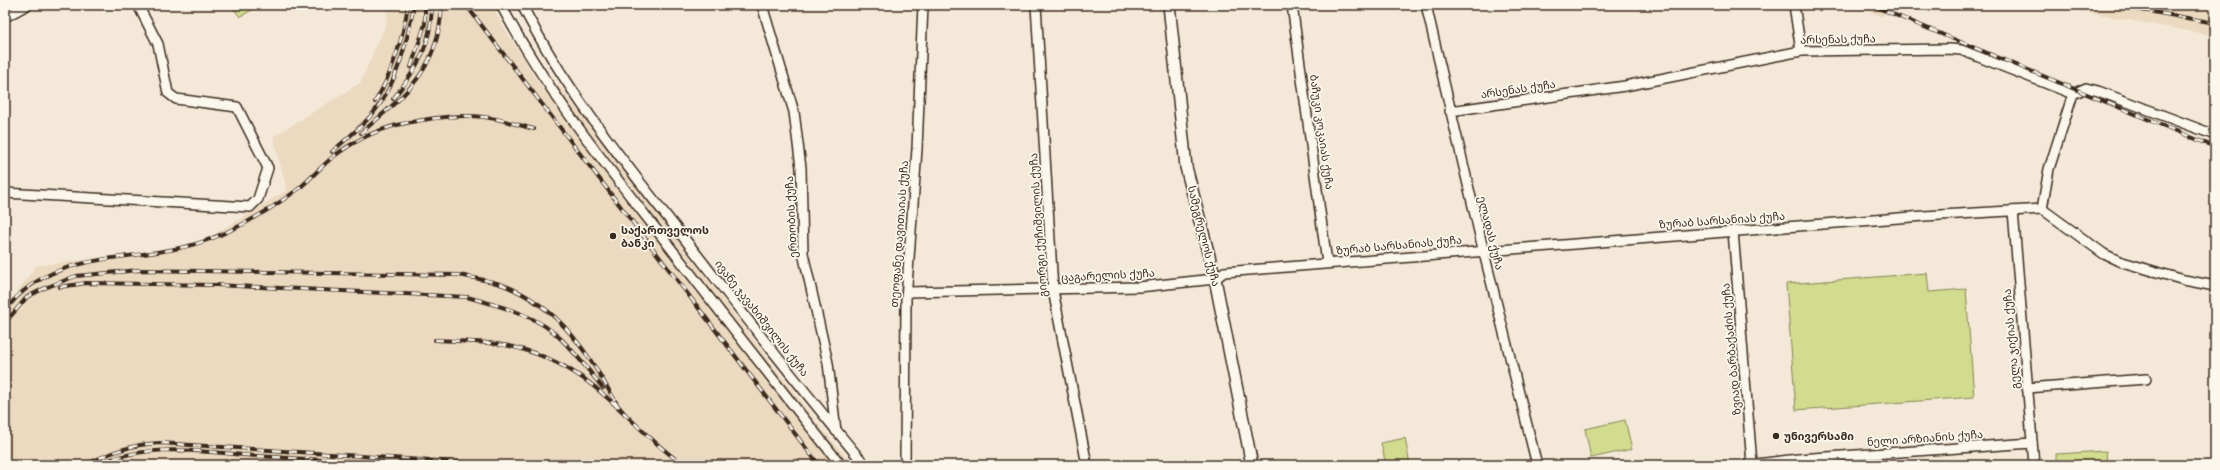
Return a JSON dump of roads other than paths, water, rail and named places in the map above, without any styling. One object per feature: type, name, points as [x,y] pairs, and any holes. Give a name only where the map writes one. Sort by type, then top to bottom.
[{"type":"main road","name":"სამეგრელოს ქუჩა","points":[[1169,5],[1186,167],[1215,279],[1252,465]]},
{"type":"street","points":[[5,17],[27,5]]},
{"type":"street","points":[[5,193],[250,207],[258,199],[268,168],[237,107],[176,99],[168,93],[158,44],[138,5]]},
{"type":"street","points":[[501,5],[558,99],[702,290],[841,465]]},
{"type":"street","name":"ივანე ჯავახიშვილის ქუჩა","points":[[522,5],[557,65],[604,136],[836,431],[865,465]]},
{"type":"street","name":"ერთობის ქუჩა","points":[[762,5],[794,112],[801,168],[804,253],[828,363],[836,431]]},
{"type":"street","name":"თეოფანე დავითაიას ქუჩა","points":[[905,465],[907,292],[917,150],[923,5]]},
{"type":"street","name":"გიორგი ქუჩიშვილის ქუჩა","points":[[1036,5],[1053,290],[1087,465]]},
{"type":"street","name":"ბაჩუკი კოკაიას ქუჩა","points":[[1292,5],[1327,263]]},
{"type":"street","name":"ელადას ქუჩა","points":[[1426,5],[1483,249],[1537,465]]},
{"type":"street","points":[[1794,5],[1802,50]]},
{"type":"street","name":"არსენას ქუჩა","points":[[1450,111],[1625,86],[1802,50],[1961,50],[2073,94]]},
{"type":"street","points":[[2215,135],[2098,91],[2086,88],[2073,94],[2049,169],[2042,209],[2109,256],[2184,280],[2215,286]]},
{"type":"street","name":"ზურაბ სარსანიას ქუჩა","points":[[1215,279],[1224,272],[1483,249],[1924,216],[2042,209]]},
{"type":"street","name":"გელა ჯიქიას ქუჩა","points":[[2013,211],[2034,465]]},
{"type":"street","name":"ზვიად ბარბაქაძის ქუჩა","points":[[1733,231],[1750,465]]},
{"type":"street","name":"ცაგარელის ქუჩა","points":[[907,292],[1139,287],[1215,279]]},
{"type":"street","points":[[2027,388],[2146,379]]},
{"type":"street","name":"ნელი არზიანის ქუჩა","points":[[1750,465],[2032,443]]},
{"type":"railway","points":[[375,102],[392,67],[403,30],[408,5]]},
{"type":"railway","points":[[332,152],[359,128],[374,112],[389,88],[405,47],[414,5]]},
{"type":"railway","points":[[411,67],[425,24],[425,5]]},
{"type":"railway","points":[[393,99],[410,77],[422,56],[429,33],[432,5]]},
{"type":"railway","points":[[361,133],[406,92],[427,64],[434,47],[439,28],[442,5]]},
{"type":"railway","points":[[466,5],[819,465]]},
{"type":"railway","points":[[1871,5],[2215,147]]},
{"type":"railway","points":[[2114,5],[2215,23]]},
{"type":"railway","points":[[5,311],[25,290],[48,275],[73,266],[100,260],[184,247],[210,239],[244,224],[297,190],[328,161],[347,147],[371,134],[388,128],[429,119],[474,116],[497,119],[534,129]]},
{"type":"railway","points":[[5,323],[27,297],[76,276],[139,270],[459,275],[487,280],[503,285],[523,294],[541,306],[557,320],[584,351],[618,406]]},
{"type":"railway","points":[[60,287],[86,283],[216,285],[467,297],[518,312],[542,324],[568,346],[603,388]]},
{"type":"railway","points":[[435,340],[481,342],[515,347],[546,358],[567,368],[595,388],[653,440],[684,465]]},
{"type":"railway","points":[[614,401],[626,415]]},
{"type":"railway","points":[[85,465],[130,447],[160,443],[499,465]]},
{"type":"railway","points":[[99,464],[118,457],[137,453],[177,450],[406,465]]},
{"type":"place","name":"საქართველოს ბანკი","points":[[613,236]]},
{"type":"place","name":"უნივერსამი","points":[[1776,436]]}]
